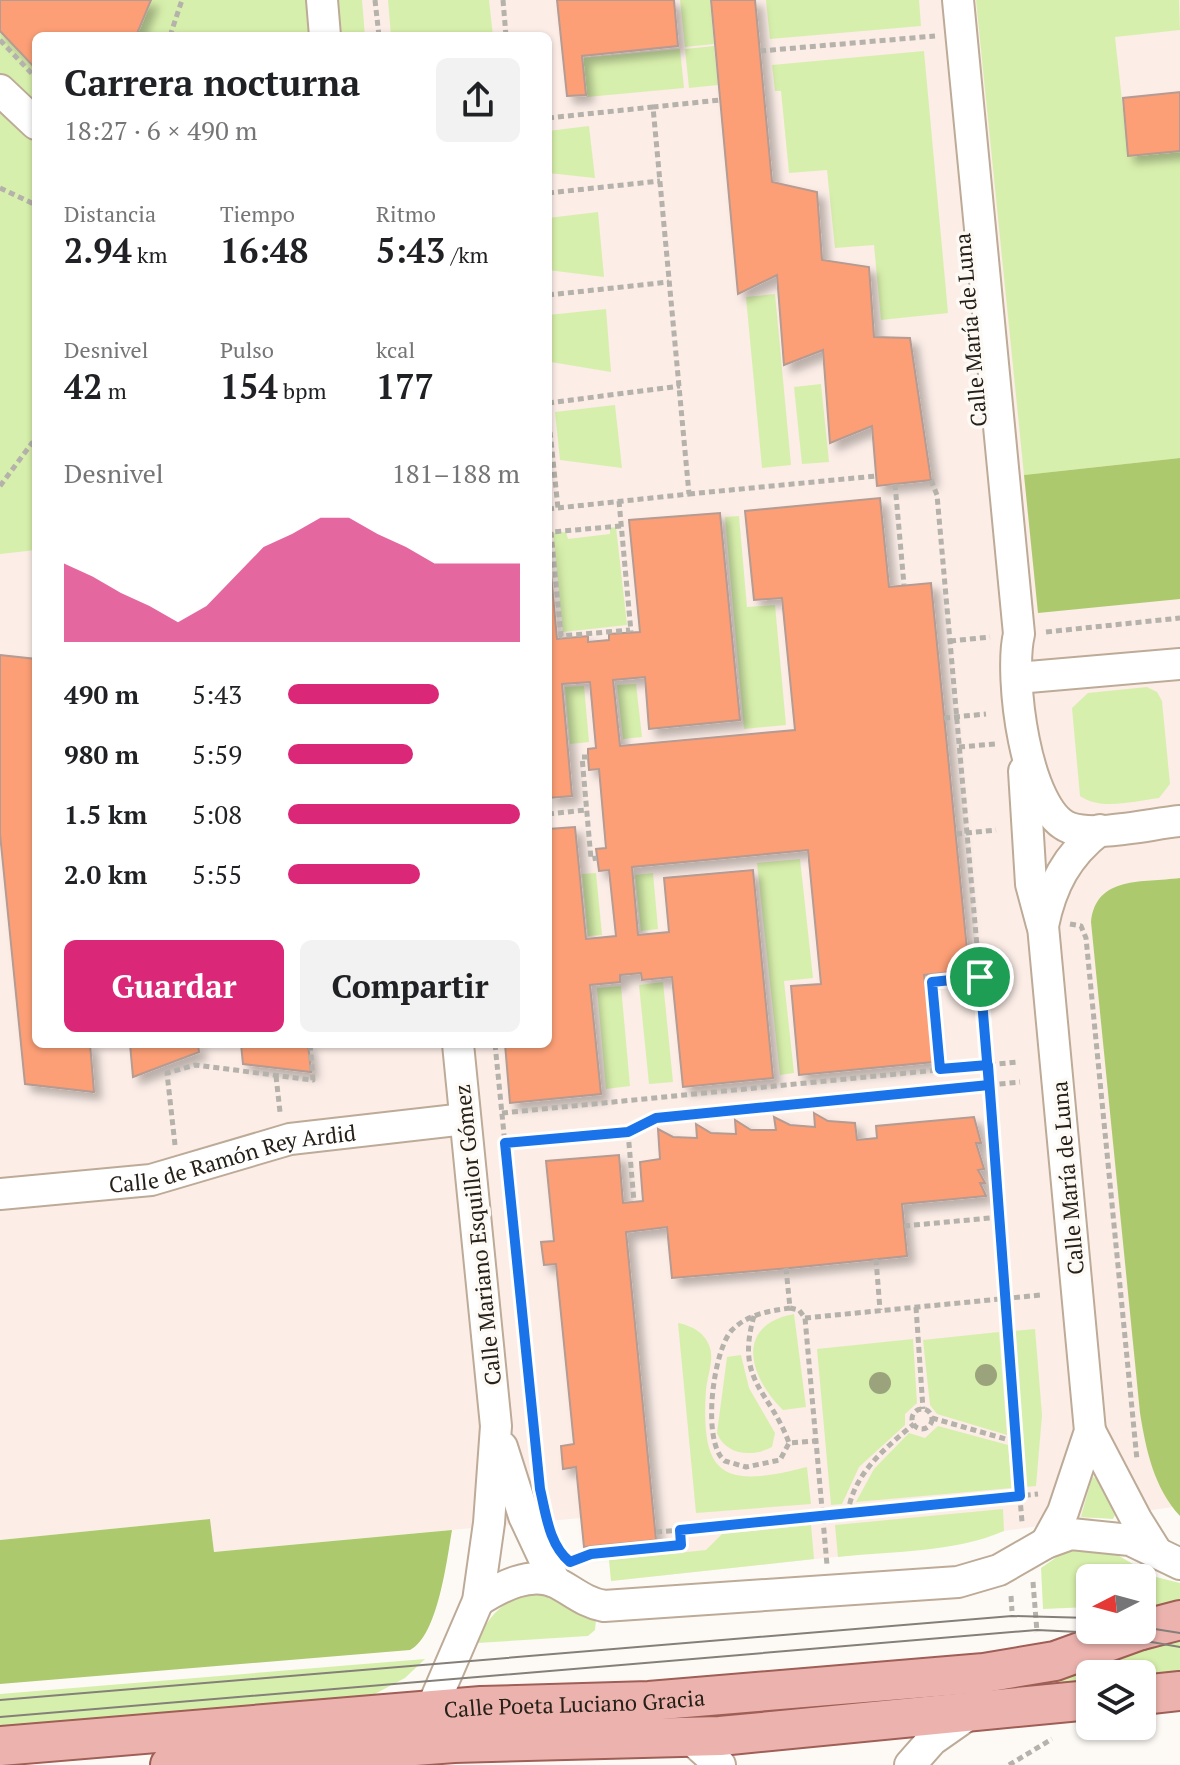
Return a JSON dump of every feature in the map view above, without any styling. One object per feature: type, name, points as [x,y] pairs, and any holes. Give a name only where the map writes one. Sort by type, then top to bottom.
[{"type":"main road","name":"Calle Poeta Luciano Gracia","points":[[1156,1626],[1180,1620]]},
{"type":"main road","name":"Calle Poeta Luciano Gracia","points":[[0,1746],[431,1710],[649,1701],[1016,1669],[1104,1644]]},
{"type":"main road","points":[[1156,1706],[1180,1691]]},
{"type":"main road","name":"Calle Poeta Luciano Gracia","points":[[170,1765],[454,1743],[689,1737],[973,1711],[1076,1716]]},
{"type":"street","points":[[322,0],[325,32]]},
{"type":"street","name":"Calle María de Luna","points":[[938,0],[999,636],[1014,650]]},
{"type":"street","name":"Calle María de Luna","points":[[958,0],[1019,634],[1014,650],[1012,742],[1023,794],[1036,908],[1043,926],[1090,1431],[1136,1519],[1168,1557]]},
{"type":"street","points":[[0,90],[32,120]]},
{"type":"street","points":[[1014,650],[1180,664]]},
{"type":"street","name":"Calle María de Luna","points":[[1012,742],[1052,816],[1074,829],[1100,830],[1180,821]]},
{"type":"street","name":"Calle María de Luna","points":[[1043,926],[1051,892],[1067,862],[1100,830]]},
{"type":"street","name":"Calle Mariano Esquillor Gómez","points":[[431,1710],[478,1601],[489,1523],[496,1426],[458,1048]]},
{"type":"street","name":"Calle de Ramón Rey Ardid","points":[[0,1194],[151,1180],[290,1139],[465,1119]]},
{"type":"street","name":"Calle Mariano Esquillor Gómez","points":[[496,1426],[524,1516],[562,1572]]},
{"type":"street","name":"Calle María de Luna","points":[[1046,1543],[1063,1512],[1090,1431]]},
{"type":"street","points":[[478,1601],[513,1582],[562,1572],[589,1603],[604,1606],[905,1587],[981,1576],[1018,1561],[1046,1543],[1071,1534],[1087,1533],[1130,1540],[1168,1557]]},
{"type":"street","points":[[431,1710],[439,1730],[454,1743]]},
{"type":"street","name":"Calle Poeta Luciano Gracia","points":[[910,1765],[932,1740],[973,1711]]},
{"type":"street","name":"Calle Poeta Luciano Gracia","points":[[689,1737],[720,1765]]},
{"type":"path","points":[[171,32],[182,0]]},
{"type":"path","points":[[375,0],[379,32]]},
{"type":"path","points":[[503,0],[506,32]]},
{"type":"path","points":[[760,51],[941,35]]},
{"type":"path","points":[[0,40],[32,74]]},
{"type":"path","points":[[552,118],[720,100]]},
{"type":"path","points":[[653,107],[689,494]]},
{"type":"path","points":[[552,193],[660,181]]},
{"type":"path","points":[[0,188],[32,203]]},
{"type":"path","points":[[552,295],[669,282]]},
{"type":"path","points":[[552,402],[680,386]]},
{"type":"path","points":[[0,486],[32,443]]},
{"type":"path","points":[[552,450],[558,508]]},
{"type":"path","points":[[552,509],[876,476]]},
{"type":"path","points":[[931,480],[937,495],[988,1065],[1022,1522]]},
{"type":"path","points":[[895,484],[904,585]]},
{"type":"path","points":[[552,542],[561,636],[630,631],[619,501]]},
{"type":"path","points":[[552,532],[621,526]]},
{"type":"path","points":[[950,641],[1014,650],[1180,618]]},
{"type":"path","points":[[944,718],[986,714]]},
{"type":"path","points":[[959,747],[1012,742]]},
{"type":"path","points":[[588,757],[582,757],[586,810],[591,859],[597,858]]},
{"type":"path","points":[[552,814],[586,810]]},
{"type":"path","points":[[956,834],[996,830]]},
{"type":"path","points":[[1073,923],[1081,926],[1086,938],[1138,1454],[1134,1464],[1128,1465]]},
{"type":"path","points":[[931,974],[940,1069]]},
{"type":"path","points":[[932,982],[980,977]]},
{"type":"path","points":[[175,1144],[167,1073],[195,1065],[313,1080],[310,1048]]},
{"type":"path","points":[[495,1048],[537,1460]]},
{"type":"path","points":[[502,1113],[1018,1062]]},
{"type":"path","points":[[276,1076],[281,1125]]},
{"type":"path","points":[[505,1143],[628,1132],[656,1118],[1020,1082]]},
{"type":"path","points":[[628,1132],[634,1202]]},
{"type":"path","points":[[904,1226],[1001,1217]]},
{"type":"path","points":[[876,1259],[880,1310]]},
{"type":"path","points":[[786,1268],[790,1308]]},
{"type":"path","name":"Calle María de Luna","points":[[805,1318],[1041,1295]]},
{"type":"path","points":[[916,1307],[923,1409],[932,1418],[1016,1442]]},
{"type":"path","points":[[789,1443],[780,1460],[746,1467],[725,1461],[712,1443],[711,1419],[722,1347],[733,1329],[754,1315],[790,1308],[799,1310],[805,1318],[828,1570]]},
{"type":"path","points":[[754,1315],[749,1333],[749,1365],[789,1443]]},
{"type":"path","points":[[914,1424],[914,1414],[923,1409]]},
{"type":"path","points":[[914,1424],[924,1429],[932,1418]]},
{"type":"path","points":[[848,1514],[865,1472],[886,1447],[914,1424]]},
{"type":"path","points":[[789,1443],[816,1441]]},
{"type":"path","points":[[656,1532],[1038,1494]]},
{"type":"path","points":[[562,1572],[591,1554],[681,1545],[680,1530]]},
{"type":"path","points":[[1009,1765],[1057,1738]]},
{"type":"shaded area","points":[[0,0],[1180,0],[1180,1506],[1004,1531],[956,1544],[611,1581],[608,1546],[584,1547],[581,1518],[214,1552],[210,1519],[0,1540]]},
{"type":"green space","points":[[151,0],[362,0],[365,32],[138,32]]},
{"type":"green space","points":[[388,0],[489,0],[493,32],[391,32]]},
{"type":"green space","points":[[680,0],[710,0],[714,44],[685,47]]},
{"type":"green space","points":[[766,0],[919,0],[921,26],[770,39]]},
{"type":"green space","points":[[976,0],[1179,0],[1180,30],[1115,37],[1128,155],[1180,151],[1180,458],[1024,475]]},
{"type":"green space","points":[[0,31],[32,65],[32,550],[0,554]]},
{"type":"green space","points":[[714,46],[718,85],[689,88],[685,49]]},
{"type":"green space","points":[[680,49],[684,88],[587,97],[583,58]]},
{"type":"green space","points":[[924,51],[948,313],[881,320],[874,245],[835,248],[827,170],[789,173],[781,91],[775,91],[772,65]]},
{"type":"green space","points":[[589,126],[595,178],[552,173],[552,131]]},
{"type":"green space","points":[[598,212],[604,277],[552,270],[552,218]]},
{"type":"green space","points":[[775,294],[791,465],[762,468],[746,297]]},
{"type":"green space","points":[[606,309],[611,372],[552,362],[552,315]]},
{"type":"green space","points":[[821,384],[829,462],[802,464],[794,387]]},
{"type":"green space","points":[[615,405],[622,468],[560,460],[555,412]]},
{"type":"green space","points":[[1180,458],[1180,599],[1038,613],[1024,475]]},
{"type":"green space","points":[[739,516],[747,607],[775,605],[786,725],[744,729],[725,517]]},
{"type":"green space","points":[[616,527],[627,625],[563,632],[553,533],[566,532],[568,539],[610,534],[610,528]]},
{"type":"green space","points":[[636,684],[642,737],[623,739],[617,685]]},
{"type":"green space","points":[[584,686],[589,742],[570,744],[565,687]]},
{"type":"green space","points":[[1147,687],[1157,692],[1162,701],[1170,784],[1159,798],[1108,804],[1088,801],[1080,796],[1072,708],[1088,693]]},
{"type":"green space","points":[[800,859],[813,978],[784,981],[794,1073],[780,1075],[757,863]]},
{"type":"green space","points":[[596,873],[602,935],[588,936],[582,874]]},
{"type":"green space","points":[[653,873],[658,929],[641,931],[635,875]]},
{"type":"green space","points":[[1180,878],[1180,1516],[1158,1481],[1148,1454],[1140,1413],[1091,922],[1102,896],[1112,889],[1124,884]]},
{"type":"green space","points":[[663,982],[673,1082],[649,1084],[639,985]]},
{"type":"green space","points":[[621,986],[630,1086],[606,1089],[597,988]]},
{"type":"green space","points":[[794,1314],[806,1407],[783,1410],[762,1383],[753,1354],[755,1341],[762,1329],[775,1320]]},
{"type":"green space","points":[[678,1323],[697,1331],[710,1348],[705,1420],[714,1459],[724,1470],[737,1475],[756,1476],[807,1467],[811,1504],[696,1513]]},
{"type":"green space","points":[[1035,1329],[1042,1415],[1036,1486],[1026,1487],[1012,1331]]},
{"type":"green space","points":[[999,1332],[1007,1435],[937,1414],[930,1405],[923,1340]]},
{"type":"green space","points":[[913,1339],[917,1403],[905,1414],[905,1425],[859,1467],[842,1504],[831,1505],[817,1349]]},
{"type":"green space","points":[[741,1355],[749,1388],[775,1433],[772,1447],[749,1453],[733,1450],[721,1441],[717,1433],[727,1357]]},
{"type":"green space","points":[[938,1426],[1008,1445],[1012,1488],[856,1502],[874,1469],[909,1433],[925,1438]]},
{"type":"green space","points":[[1092,1477],[1101,1480],[1115,1515],[1113,1519],[1081,1517]]},
{"type":"green space","points":[[1003,1509],[1004,1531],[985,1538],[922,1550],[838,1557],[835,1525]]},
{"type":"green space","points":[[210,1519],[214,1552],[452,1530],[440,1596],[428,1629],[410,1650],[0,1684],[0,1540]]},
{"type":"green space","points":[[811,1525],[814,1559],[611,1581],[609,1560],[706,1550],[722,1534]]},
{"type":"green space","points":[[1079,1549],[1112,1552],[1133,1564],[1076,1564],[1076,1608],[1043,1609],[1041,1568],[1061,1554]]},
{"type":"green space","points":[[1156,1577],[1180,1583],[1180,1601],[1156,1609]]},
{"type":"green space","points":[[529,1593],[547,1597],[596,1620],[595,1630],[588,1636],[477,1643],[497,1611],[511,1600]]},
{"type":"green space","points":[[1180,1634],[1180,1677],[1156,1680],[1156,1660],[1107,1660],[1156,1644]]},
{"type":"green space","points":[[425,1659],[405,1678],[369,1697],[0,1729],[0,1694]]},
{"type":"green space","points":[[1076,1671],[1076,1686],[1050,1688],[1050,1680]]},
{"type":"building","points":[[0,0],[151,0],[138,32],[32,32],[32,65],[0,31]]},
{"type":"building","points":[[557,0],[674,0],[678,46],[582,56],[586,95],[567,96]]},
{"type":"building","points":[[711,0],[755,0],[772,182],[817,192],[822,260],[869,267],[874,337],[910,338],[931,480],[877,486],[872,426],[830,443],[823,350],[784,365],[777,275],[738,294]]},
{"type":"building","points":[[1180,92],[1180,151],[1128,156],[1123,98]]},
{"type":"building","points":[[880,498],[889,587],[931,583],[969,970],[924,975],[933,1062],[799,1075],[791,986],[821,984],[808,850],[632,867],[638,935],[669,932],[664,878],[753,870],[773,1078],[683,1087],[672,977],[642,980],[641,973],[620,975],[620,982],[590,985],[601,1094],[510,1103],[505,1048],[552,1048],[552,829],[575,827],[586,939],[616,936],[609,870],[599,871],[596,849],[606,848],[599,769],[589,770],[588,749],[596,748],[590,682],[562,684],[572,796],[552,798],[552,584],[557,639],[588,636],[588,642],[609,640],[609,634],[640,632],[629,520],[720,513],[740,720],[649,729],[645,677],[613,680],[620,746],[795,730],[782,598],[754,600],[745,511]]},
{"type":"building","points":[[0,655],[32,659],[32,1048],[90,1048],[94,1092],[25,1084],[0,834]]},
{"type":"building","points":[[130,1048],[198,1048],[199,1052],[133,1077]]},
{"type":"building","points":[[241,1048],[308,1048],[311,1072],[243,1064]]},
{"type":"building","points":[[814,1113],[828,1121],[855,1123],[857,1140],[877,1138],[876,1126],[974,1117],[981,1143],[976,1143],[984,1169],[978,1170],[985,1183],[980,1183],[986,1196],[902,1204],[907,1256],[790,1268],[672,1278],[667,1227],[626,1232],[656,1540],[584,1547],[576,1467],[563,1469],[561,1446],[574,1444],[556,1264],[544,1265],[541,1242],[554,1241],[546,1161],[619,1155],[623,1203],[643,1201],[640,1162],[660,1159],[658,1129],[673,1137],[697,1138],[696,1124],[711,1133],[736,1134],[735,1120],[751,1130],[776,1130],[774,1117],[790,1125],[815,1127]]},
{"type":"tram line","points":[[0,1700],[1012,1616],[1076,1618]]},
{"type":"tram line","points":[[1156,1629],[1180,1633]]},
{"type":"tram line","points":[[0,1717],[1037,1630],[1100,1633],[1180,1647]]},
{"type":"route","points":[[980,977],[932,982],[940,1069],[988,1065],[1020,1496],[680,1530],[681,1545],[591,1554],[570,1562],[560,1554],[548,1524],[540,1489],[505,1143],[628,1132],[656,1118],[989,1085],[988,1065],[980,977]]}]
